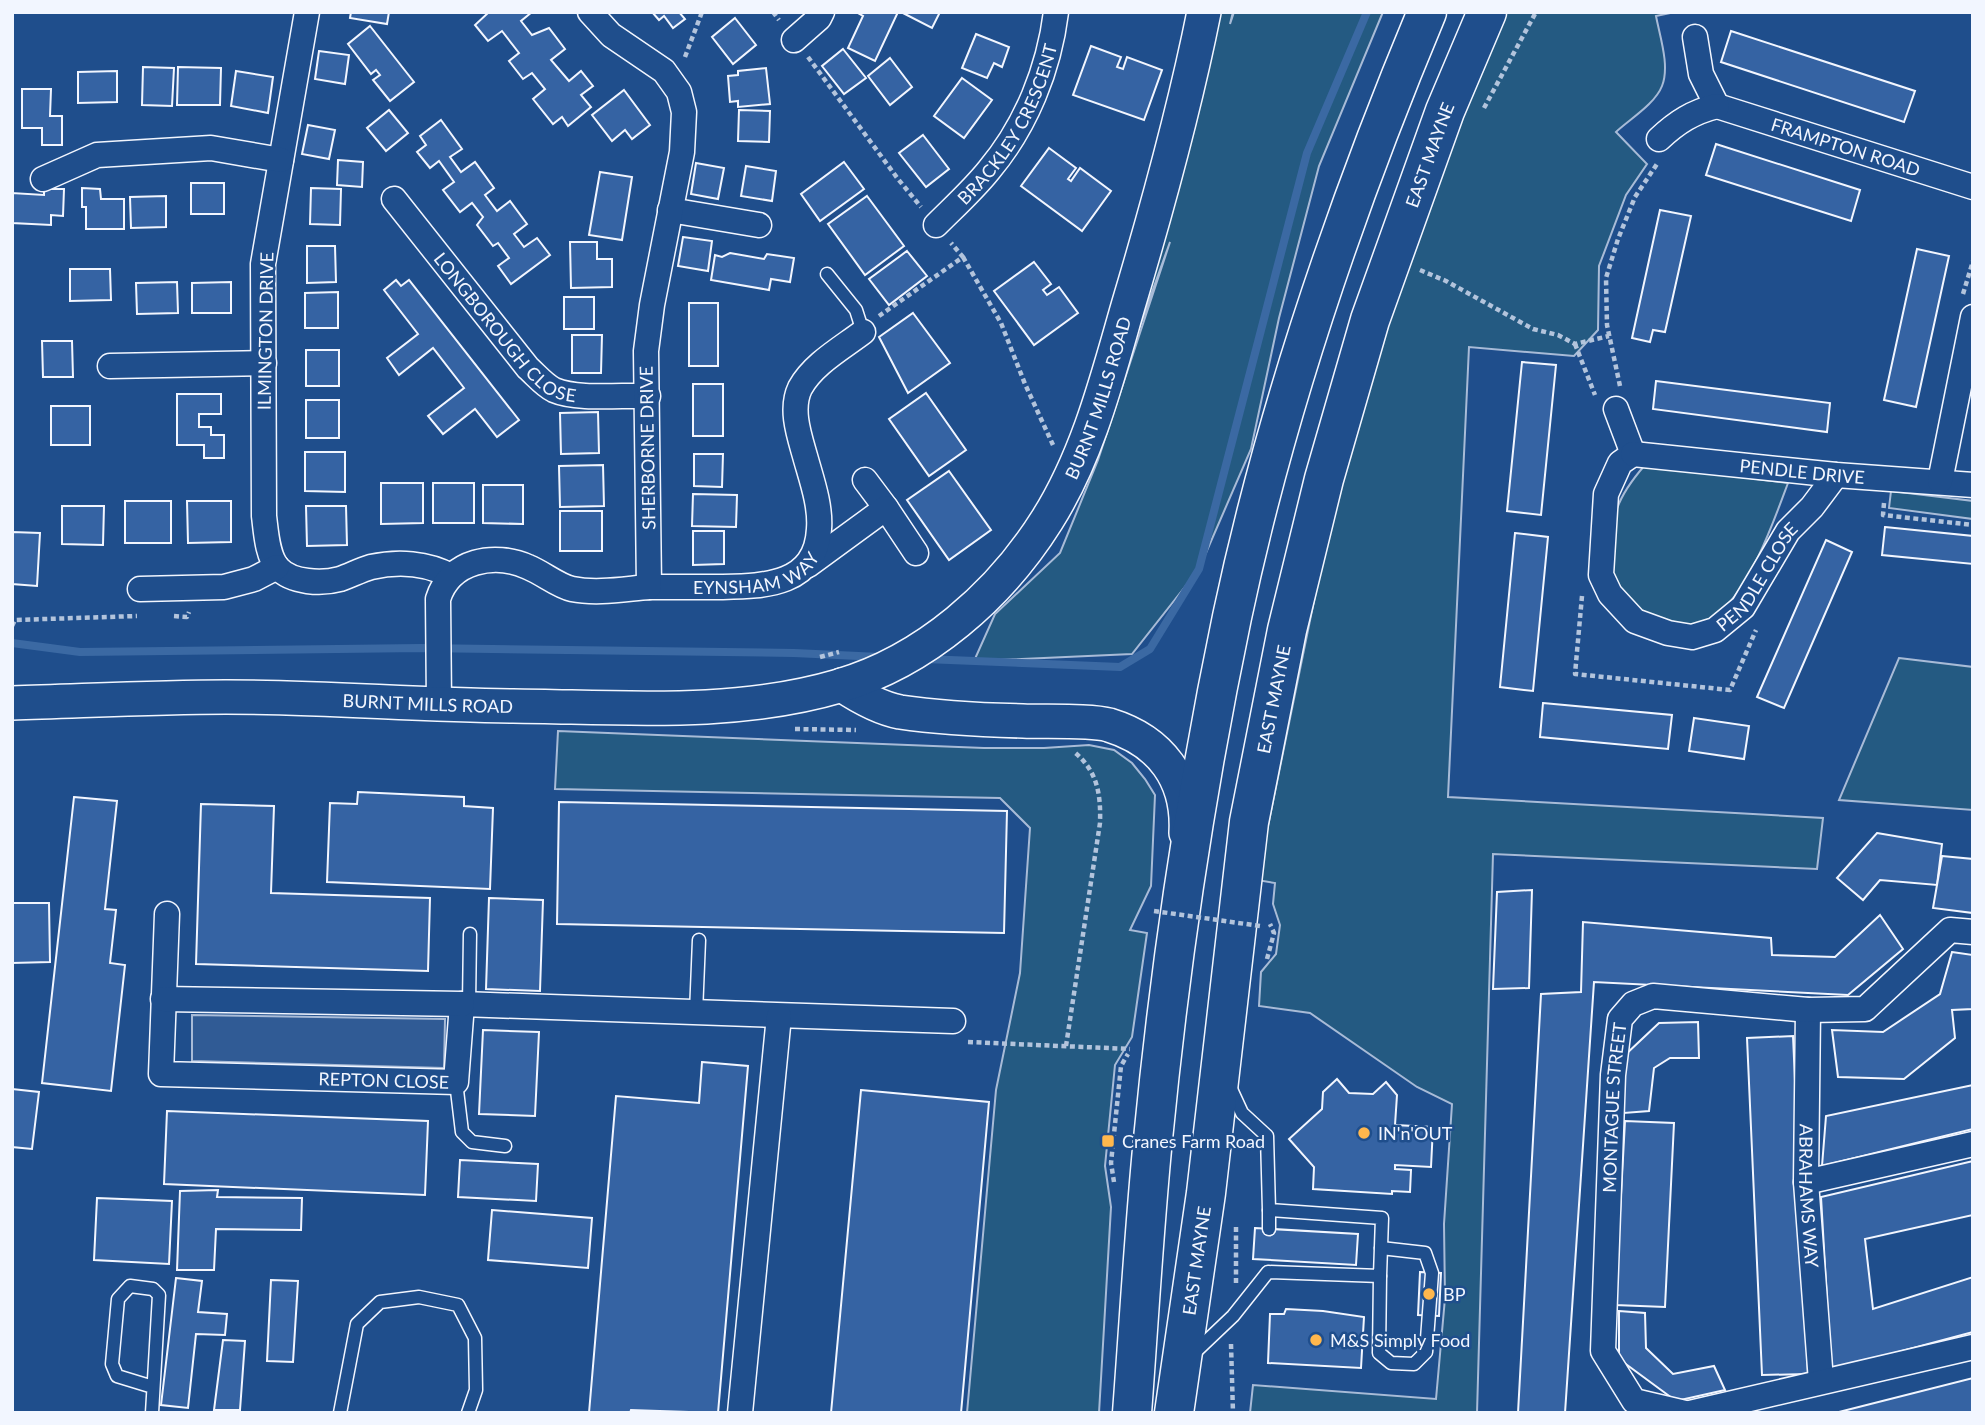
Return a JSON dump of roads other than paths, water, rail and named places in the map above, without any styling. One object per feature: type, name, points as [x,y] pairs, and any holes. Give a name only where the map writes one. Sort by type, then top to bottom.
[{"type":"main road","points":[[1132,1413],[1168,907],[1204,760],[1233,614],[1285,410],[1323,284],[1353,198],[1427,12]]},
{"type":"main road","name":"EAST MAYNE","points":[[1174,1413],[1206,1193],[1249,822],[1287,630],[1324,479],[1370,320],[1444,111],[1487,12]]},
{"type":"street","name":"ILMINGTON DRIVE","points":[[277,567],[267,540],[264,516],[263,264],[307,12]]},
{"type":"street","name":"SHERBORNE DRIVE","points":[[590,12],[611,34],[664,71],[679,92],[684,112],[684,133],[646,351],[649,587]]},
{"type":"street","points":[[794,40],[819,18],[822,12]]},
{"type":"street","name":"BRACKLEY CRESCENT","points":[[936,225],[990,170],[1016,130],[1040,82],[1053,36],[1056,12]]},
{"type":"street","name":"BURNT MILLS ROAD","points":[[12,702],[227,697],[439,705],[655,708],[710,706],[771,702],[842,685],[899,661],[948,630],[990,592],[1024,553],[1070,481],[1098,409],[1164,185],[1204,12]]},
{"type":"street","points":[[1660,148],[1677,122],[1697,111],[1717,106],[1701,74],[1695,37]]},
{"type":"street","name":"FRAMPTON ROAD","points":[[1717,106],[1973,187]]},
{"type":"street","points":[[43,179],[97,155],[211,148],[281,160]]},
{"type":"street","name":"LONGBOROUGH CLOSE","points":[[394,199],[528,368],[554,390],[648,396]]},
{"type":"street","points":[[670,210],[759,225]]},
{"type":"street","points":[[1940,481],[1973,317]]},
{"type":"street","name":"EYNSHAM WAY","points":[[649,587],[774,584],[793,576],[807,565],[820,529],[796,418],[799,390],[810,374],[863,332]]},
{"type":"street","points":[[110,366],[264,363]]},
{"type":"street","points":[[1612,400],[1633,454]]},
{"type":"street","name":"PENDLE DRIVE","points":[[1633,454],[1836,475],[1973,485]]},
{"type":"street","name":"PENDLE CLOSE","points":[[1633,454],[1620,463],[1606,494],[1601,575],[1610,594],[1634,621],[1668,633],[1692,637],[1715,630],[1743,607],[1788,531],[1812,507],[1836,475]]},
{"type":"street","points":[[865,480],[916,553]]},
{"type":"street","points":[[807,565],[886,508]]},
{"type":"street","points":[[439,705],[438,599],[441,589],[451,576],[466,564],[488,560],[507,561],[541,572],[570,589],[598,591],[649,587]]},
{"type":"street","points":[[140,589],[224,587],[254,579],[277,567],[292,577],[311,581],[337,580],[370,568],[399,563],[435,568],[451,576]]},
{"type":"street","points":[[842,685],[864,700],[898,711],[1001,720],[1107,724],[1137,737],[1159,752],[1175,773],[1183,796],[1186,827],[1168,907]]},
{"type":"street","name":"REPTON CLOSE","points":[[167,914],[161,1073],[456,1082],[466,1004]]},
{"type":"street","name":"MONTAGUE STREET","points":[[1973,932],[1950,930],[1865,1009],[1808,1010],[1653,996],[1633,1004],[1620,1019],[1613,1075],[1603,1351],[1634,1401],[1687,1413],[1973,1347]]},
{"type":"street","points":[[163,999],[466,1004],[779,1016],[955,1031]]},
{"type":"street","name":"ABRAHAMS WAY","points":[[1808,1010],[1807,1182],[1821,1381]]},
{"type":"street","points":[[740,1413],[779,1016]]},
{"type":"street","points":[[1807,1182],[1973,1144]]},
{"type":"lane","points":[[827,274],[856,310],[863,332]]},
{"type":"lane","points":[[466,1004],[470,934]]},
{"type":"lane","points":[[696,1013],[699,940]]},
{"type":"lane","points":[[1220,1065],[1241,1113],[1267,1136],[1269,1229]]},
{"type":"lane","points":[[456,1082],[462,1132],[471,1142],[505,1146]]},
{"type":"lane","points":[[1269,1210],[1382,1218],[1380,1276],[1379,1353],[1391,1363],[1414,1364],[1426,1352],[1432,1273],[1425,1253],[1381,1248]]},
{"type":"lane","points":[[1179,1367],[1233,1316],[1268,1266],[1380,1276]]},
{"type":"lane","points":[[152,1413],[159,1295],[153,1289],[130,1286],[118,1299],[112,1364],[117,1376],[153,1387]]},
{"type":"lane","points":[[340,1413],[357,1324],[380,1302],[419,1297],[458,1304],[475,1338],[476,1390],[468,1413]]},
{"type":"waterway","points":[[925,659],[1120,667],[1150,649],[1199,569],[1307,153],[1367,12]]},
{"type":"waterway","points":[[12,643],[80,652],[421,648],[794,653],[880,657]]},
{"type":"place","name":"IN'n'OUT","points":[[1364,1133]]},
{"type":"place","name":"Cranes Farm Road","points":[[1108,1141]]},
{"type":"place","name":"BP","points":[[1429,1294]]},
{"type":"place","name":"M&S Simply Food","points":[[1316,1340]]}]
